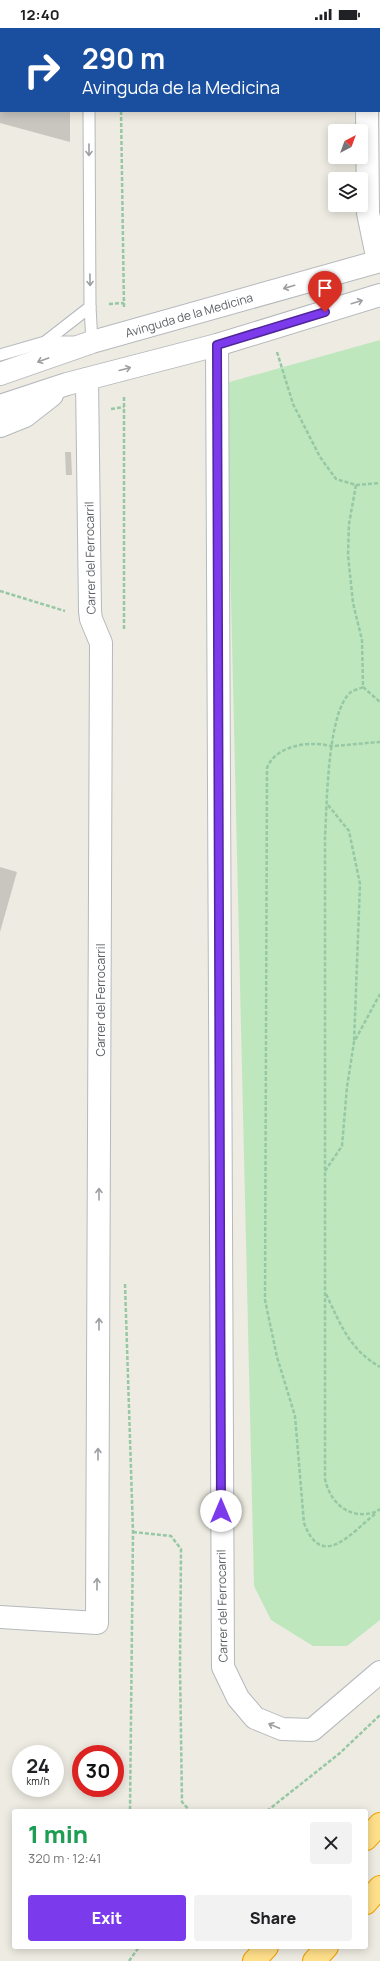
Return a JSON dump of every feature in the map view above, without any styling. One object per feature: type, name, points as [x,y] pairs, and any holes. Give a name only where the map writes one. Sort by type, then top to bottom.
[{"type":"highway","points":[[368,1837],[380,1824]]},
{"type":"highway","points":[[368,1901],[380,1887]]},
{"type":"highway","points":[[254,1961],[265,1949]]},
{"type":"highway","points":[[314,1961],[325,1949]]},
{"type":"street","points":[[367,112],[368,213],[379,261]]},
{"type":"street","name":"Avinguda de la Medicina","points":[[0,374],[92,342],[379,261]]},
{"type":"street","points":[[0,406],[77,382],[217,345],[380,295]]},
{"type":"street","name":"Carrer del Ferrocarril","points":[[217,345],[223,1667],[238,1698],[255,1718],[282,1729],[312,1730],[380,1672]]},
{"type":"street","points":[[0,426],[24,416],[77,382]]},
{"type":"street","name":"Carrer del Ferrocarril","points":[[0,1617],[97,1623],[101,643],[91,619],[90,611],[77,382]]},
{"type":"lane","points":[[0,355],[45,342],[92,342],[90,307],[89,112]]},
{"type":"lane","points":[[45,342],[90,307]]},
{"type":"path","points":[[270,328],[293,404],[312,441],[336,479],[356,485],[380,482]]},
{"type":"path","points":[[356,485],[349,524],[348,555],[353,603],[362,640],[362,687]]},
{"type":"path","points":[[362,687],[380,702]]},
{"type":"path","points":[[362,687],[351,692],[344,702],[338,716],[331,746],[325,837],[325,1479],[326,1487],[332,1498],[347,1511],[358,1515],[375,1513]]},
{"type":"path","points":[[380,742],[331,746],[316,744],[283,750],[270,760],[267,768],[265,1300],[277,1357],[295,1416],[304,1523],[308,1535],[321,1545],[328,1547],[337,1546],[380,1509]]},
{"type":"path","points":[[324,1171],[342,1146],[347,1087],[354,1042],[360,884],[349,831],[328,804]]},
{"type":"path","points":[[354,1042],[380,994]]},
{"type":"path","points":[[325,1292],[345,1335],[355,1348],[368,1360],[380,1367]]},
{"type":"path","points":[[133,1532],[171,1536],[181,1549],[180,1668],[182,1802],[188,1809]]},
{"type":"path","points":[[270,1809],[274,1804],[340,1753],[380,1715]]},
{"type":"path","points":[[129,1961],[138,1949]]},
{"type":"green space","points":[[380,340],[380,1620],[347,1646],[313,1646],[271,1620],[254,1586],[226,383]]},
{"type":"building","points":[[0,112],[70,112],[70,142],[0,123]]},
{"type":"building","points":[[65,452],[71,452],[72,475],[66,475]]},
{"type":"building","points":[[0,867],[17,872],[0,932]]},
{"type":"route","points":[[221,1511],[217,345],[325,312]]}]
